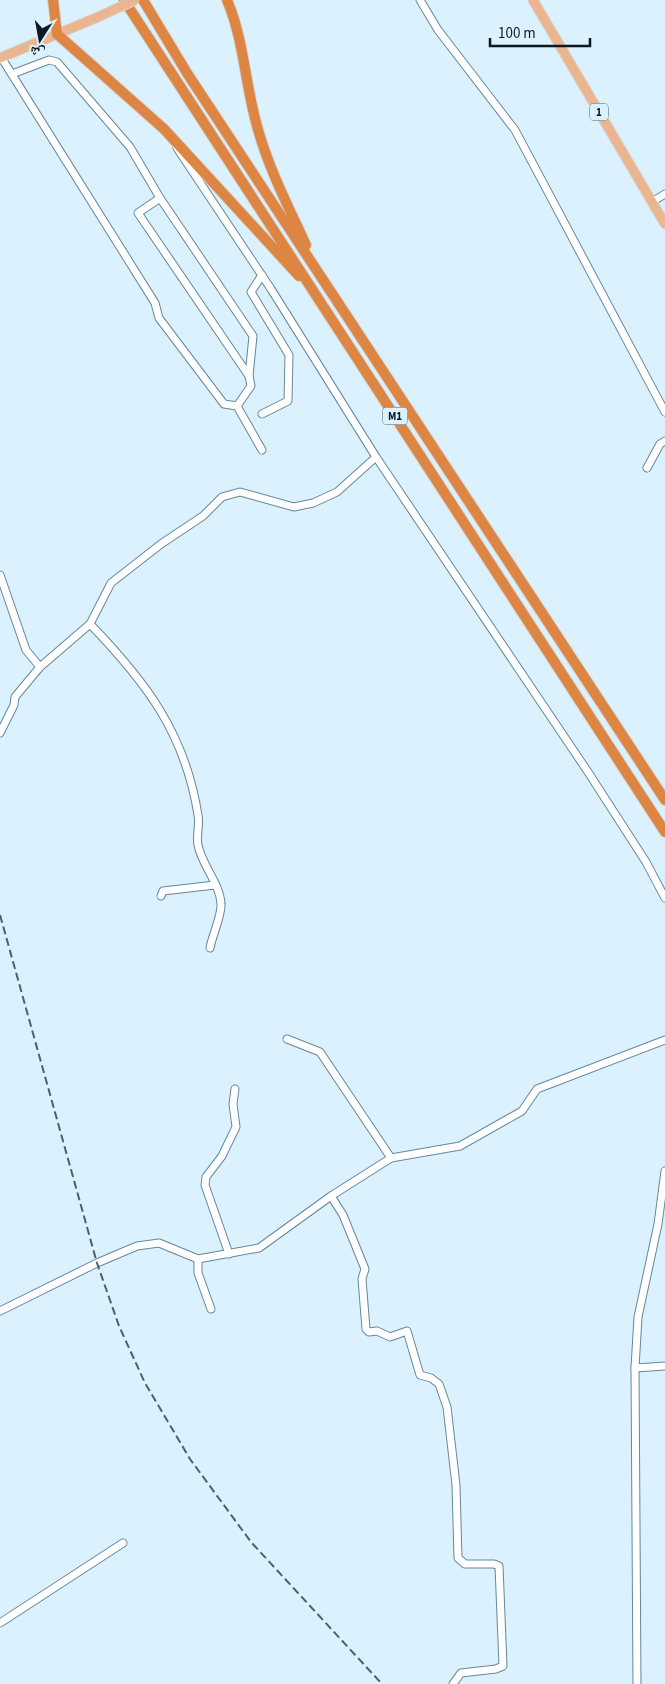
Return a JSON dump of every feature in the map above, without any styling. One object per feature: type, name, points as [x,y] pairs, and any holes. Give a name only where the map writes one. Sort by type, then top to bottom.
[{"type":"highway","points":[[53,0],[57,34],[164,129],[321,300]]},
{"type":"highway","name":"M1","points":[[124,0],[321,300],[665,832]]},
{"type":"highway","name":"M1","points":[[143,0],[187,73],[665,800]]},
{"type":"highway","points":[[227,0],[235,19],[256,125],[270,165],[322,278]]},
{"type":"main road","points":[[0,58],[135,0]]},
{"type":"main road","name":"1","points":[[533,0],[665,224]]},
{"type":"street","points":[[420,0],[438,30],[515,130],[665,412]]},
{"type":"street","points":[[0,58],[12,74],[155,302],[159,318],[224,404],[237,406]]},
{"type":"street","points":[[12,74],[49,60],[57,62],[130,148],[160,198],[253,336],[249,376],[251,386],[237,406]]},
{"type":"street","points":[[164,129],[262,275],[376,457],[588,772],[646,862],[665,898]]},
{"type":"street","points":[[652,202],[665,194]]},
{"type":"street","points":[[160,198],[138,213],[249,376]]},
{"type":"street","points":[[262,275],[251,292],[290,355],[288,401],[262,414]]},
{"type":"street","points":[[237,406],[262,450]]},
{"type":"street","points":[[647,468],[660,444],[665,441]]},
{"type":"street","points":[[0,734],[14,705],[15,697],[40,667],[90,624],[112,582],[161,544],[203,516],[222,497],[240,492],[294,506],[313,503],[337,492],[376,457]]},
{"type":"street","points":[[0,575],[26,650],[40,667]]},
{"type":"street","points":[[90,624],[139,680],[158,705],[180,746],[199,816],[198,844],[203,863],[215,885],[221,904],[210,948]]},
{"type":"street","points":[[161,896],[163,891],[215,885]]},
{"type":"street","points":[[287,1039],[320,1052],[391,1158]]},
{"type":"street","points":[[0,1311],[137,1246],[159,1243],[198,1260],[259,1248],[331,1196],[391,1158],[460,1146],[522,1111],[538,1089],[665,1040]]},
{"type":"street","points":[[229,1254],[205,1185],[206,1177],[222,1156],[236,1127],[233,1104],[235,1089]]},
{"type":"street","points":[[637,1684],[635,1368],[638,1317],[658,1224],[665,1171]]},
{"type":"street","points":[[331,1196],[343,1215],[366,1269],[362,1279],[366,1329],[369,1332],[377,1331],[390,1338],[407,1331],[420,1375],[431,1378],[439,1384],[447,1407],[456,1485],[458,1558],[465,1564],[494,1564],[499,1566],[503,1666],[496,1669],[461,1673],[452,1684]]},
{"type":"street","points":[[198,1260],[198,1273],[211,1309]]},
{"type":"street","points":[[635,1368],[665,1366]]},
{"type":"street","points":[[0,1623],[123,1543]]},
{"type":"railway","points":[[0,915],[97,1263],[119,1326],[145,1383],[190,1459],[251,1542],[382,1684]]}]
